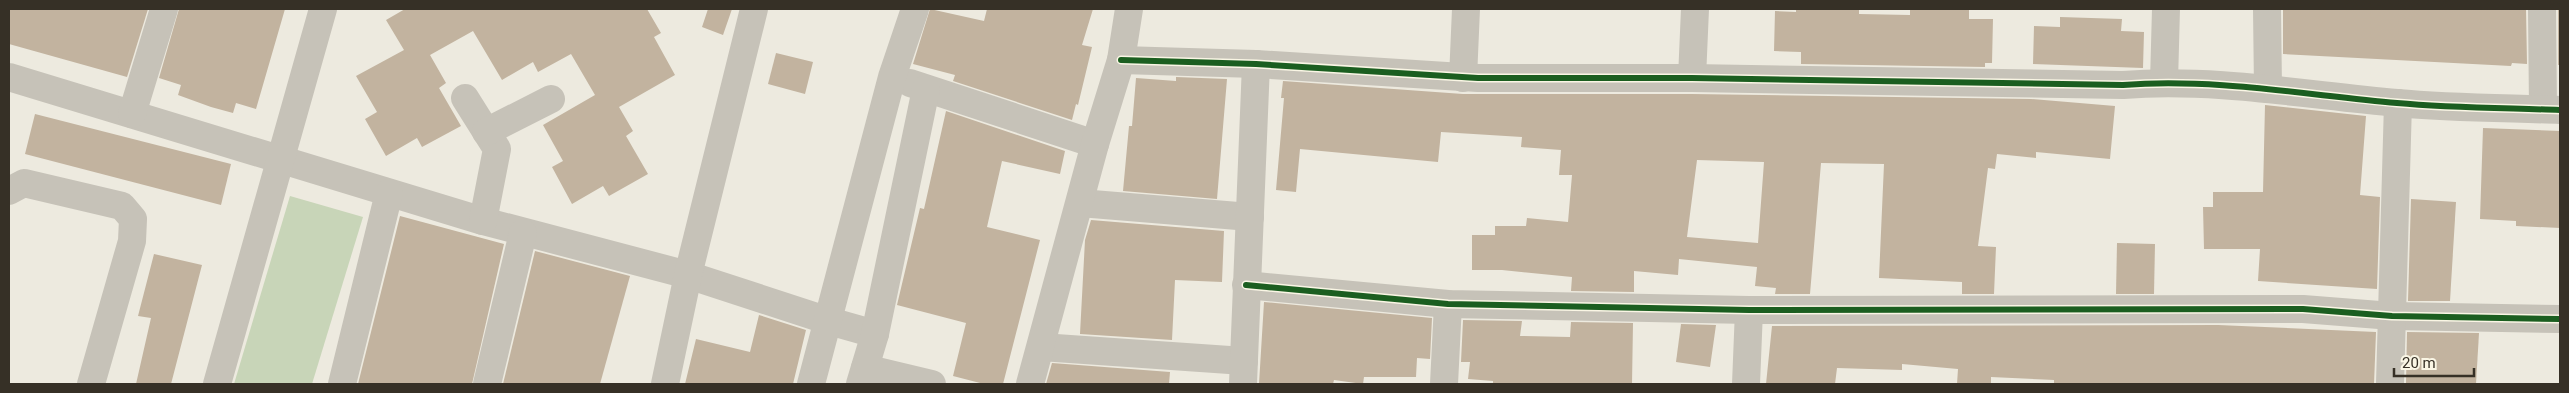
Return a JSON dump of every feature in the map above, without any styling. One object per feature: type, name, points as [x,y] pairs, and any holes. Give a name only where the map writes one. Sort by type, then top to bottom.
[{"type":"street","points":[[132,114],[164,9]]},
{"type":"street","points":[[217,384],[323,9]]},
{"type":"street","points":[[665,384],[688,275],[754,9]]},
{"type":"street","points":[[811,384],[892,77],[915,9]]},
{"type":"street","points":[[1030,384],[1080,203],[1094,144],[1121,60],[1128,9]]},
{"type":"street","points":[[1463,78],[1466,9]]},
{"type":"street","points":[[1692,78],[1695,9]]},
{"type":"street","points":[[2164,82],[2166,9]]},
{"type":"street","points":[[2267,9],[2268,89]]},
{"type":"street","points":[[1121,60],[1256,64],[1463,78],[1692,78],[2123,85],[2164,82],[2268,89],[2398,103],[2552,109],[2542,9]]},
{"type":"street","points":[[1041,347],[1244,373],[1256,64]]},
{"type":"street","points":[[9,77],[388,193],[523,233],[688,275],[875,334]]},
{"type":"street","points":[[892,77],[1094,144]]},
{"type":"street","points":[[926,88],[875,334],[862,376],[932,384]]},
{"type":"street","points":[[465,98],[496,149],[484,221]]},
{"type":"street","points":[[486,132],[551,99]]},
{"type":"street","points":[[2390,384],[2398,103]]},
{"type":"street","points":[[9,191],[24,183],[122,206],[132,219],[132,241],[91,384]]},
{"type":"street","points":[[342,384],[388,193]]},
{"type":"street","points":[[1080,203],[1250,217]]},
{"type":"street","points":[[487,384],[523,233]]},
{"type":"street","points":[[1246,286],[1448,304],[1749,310],[2303,309],[2392,316],[2560,320]]},
{"type":"street","points":[[1444,384],[1448,304]]},
{"type":"street","points":[[1746,384],[1749,310]]},
{"type":"green space","points":[[290,196],[363,217],[312,384],[234,384]]},
{"type":"building","points":[[9,9],[148,9],[127,77],[9,44]]},
{"type":"building","points":[[179,9],[285,9],[256,109],[236,103],[233,113],[211,107],[178,95],[181,85],[159,78]]},
{"type":"building","points":[[405,9],[647,9],[661,33],[654,37],[675,75],[619,107],[633,131],[626,136],[648,174],[609,196],[603,186],[572,204],[552,167],[563,161],[543,125],[595,95],[571,54],[538,72],[533,62],[502,80],[473,31],[430,55],[446,83],[439,88],[461,126],[422,147],[417,138],[386,156],[365,119],[377,112],[356,76],[404,50],[386,20]]},
{"type":"building","points":[[708,9],[732,9],[723,35],[702,27]]},
{"type":"building","points":[[930,9],[984,21],[987,9],[1093,9],[1082,45],[1092,47],[1078,105],[1076,104],[1072,120],[953,81],[955,75],[913,64]]},
{"type":"building","points":[[1796,9],[1859,9],[1859,14],[1910,15],[1910,9],[1969,9],[1969,19],[1993,19],[1992,63],[1985,63],[1985,67],[1801,64],[1801,52],[1774,51],[1775,11],[1796,12]]},
{"type":"building","points":[[2283,9],[2526,9],[2527,64],[2512,63],[2511,66],[2283,54]]},
{"type":"building","points":[[2558,9],[2560,9],[2560,65],[2558,65]]},
{"type":"building","points":[[2060,17],[2122,19],[2121,31],[2144,32],[2143,68],[2033,64],[2034,26],[2060,27]]},
{"type":"building","points":[[776,53],[813,62],[805,94],[768,84]]},
{"type":"building","points":[[1176,77],[1227,79],[1217,199],[1123,191],[1129,126],[1132,126],[1136,78],[1176,81]]},
{"type":"building","points":[[1283,81],[1463,94],[1692,94],[2031,99],[2115,106],[2110,159],[2036,152],[2036,158],[1997,154],[1995,169],[1988,168],[1978,246],[1996,247],[1994,294],[1962,294],[1962,282],[1879,278],[1884,164],[1821,163],[1810,294],[1775,294],[1776,288],[1755,286],[1757,267],[1679,259],[1678,275],[1634,271],[1634,292],[1571,291],[1572,277],[1502,270],[1472,270],[1472,235],[1495,235],[1495,226],[1526,226],[1527,218],[1568,222],[1572,175],[1559,175],[1561,150],[1521,147],[1522,137],[1441,132],[1438,162],[1300,149],[1296,192],[1276,190],[1284,98],[1281,98]],"holes":[[[1697,160],[1764,162],[1758,243],[1687,237]]]},
{"type":"building","points":[[2265,105],[2366,116],[2360,195],[2380,197],[2377,289],[2258,281],[2260,249],[2204,249],[2203,207],[2213,207],[2213,192],[2263,192]]},
{"type":"building","points":[[946,111],[1065,151],[1060,174],[1002,161],[987,227],[1040,240],[1003,384],[984,384],[953,376],[966,323],[897,305],[920,208],[924,209]]},
{"type":"building","points":[[35,114],[231,164],[221,205],[25,154]]},
{"type":"building","points":[[2483,128],[2560,131],[2560,228],[2516,226],[2516,221],[2480,219]]},
{"type":"building","points":[[2411,199],[2456,202],[2450,301],[2408,301]]},
{"type":"building","points":[[400,216],[504,244],[472,384],[358,384]]},
{"type":"building","points":[[1091,220],[1224,231],[1222,282],[1175,280],[1172,340],[1080,334],[1085,240]]},
{"type":"building","points":[[2117,243],[2155,244],[2154,294],[2116,294]]},
{"type":"building","points":[[535,251],[630,276],[600,384],[503,384]]},
{"type":"building","points":[[154,254],[202,265],[171,384],[136,384],[151,318],[138,316]]},
{"type":"building","points":[[1264,302],[1432,318],[1430,359],[1417,358],[1416,377],[1364,377],[1363,384],[1334,380],[1333,384],[1259,384]]},
{"type":"building","points":[[759,315],[806,330],[793,384],[685,384],[696,339],[750,352]]},
{"type":"building","points":[[1463,320],[1522,321],[1520,336],[1570,337],[1571,322],[1633,323],[1632,384],[1493,384],[1493,381],[1468,379],[1470,362],[1461,362]]},
{"type":"building","points":[[1681,324],[1716,325],[1710,367],[1676,362]]},
{"type":"building","points":[[2218,325],[2376,332],[2374,384],[2054,384],[2054,380],[1991,377],[1991,384],[1957,384],[1958,369],[1902,364],[1902,370],[1837,368],[1835,384],[1766,384],[1772,326]]},
{"type":"building","points":[[2407,332],[2479,333],[2476,384],[2406,384]]},
{"type":"building","points":[[1052,363],[1170,372],[1169,384],[1046,384]]},
{"type":"cycle path","points":[[1121,60],[1256,64],[1478,78],[1692,78],[2123,85],[2157,83],[2192,84],[2260,88],[2417,105],[2560,110]]},
{"type":"cycle path","points":[[1246,285],[1448,304],[1749,310],[2303,309],[2392,316],[2560,319]]}]
